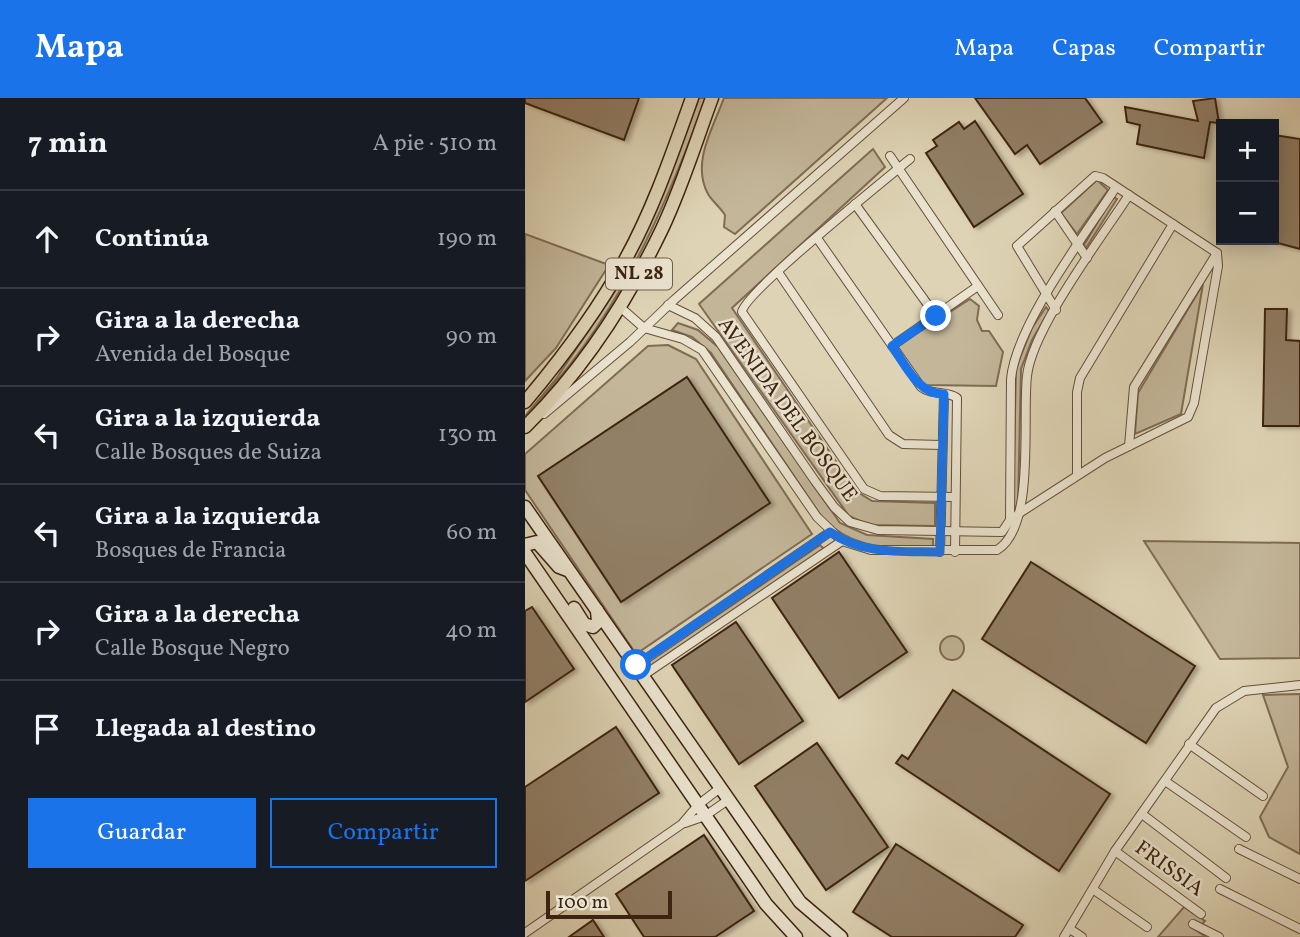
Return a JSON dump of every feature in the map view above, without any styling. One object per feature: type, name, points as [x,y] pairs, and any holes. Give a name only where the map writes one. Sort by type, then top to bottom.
[{"type":"main road","name":"NL 28","points":[[525,402],[558,362],[624,263],[665,174],[692,98]]},
{"type":"main road","name":"NL 28","points":[[526,426],[579,367],[620,307],[663,227],[712,98]]},
{"type":"main road","points":[[525,507],[800,902],[841,937]]},
{"type":"main road","points":[[525,545],[537,542],[559,567],[571,570]]},
{"type":"main road","points":[[525,553],[766,904],[796,937]]},
{"type":"main road","points":[[540,574],[555,582],[589,626],[593,627],[598,622],[596,607]]},
{"type":"street","points":[[526,426],[581,385],[904,98]]},
{"type":"street","points":[[890,156],[998,315]]},
{"type":"street","points":[[911,159],[817,237],[742,308],[743,315],[864,489],[880,496],[955,497]]},
{"type":"street","points":[[1056,310],[1017,246],[1095,176],[1103,178],[1217,253]]},
{"type":"street","points":[[1010,520],[1012,369],[1021,340],[1116,187]]},
{"type":"street","points":[[1021,512],[1028,367],[1035,344],[1129,195]]},
{"type":"street","points":[[855,204],[936,316]]},
{"type":"street","points":[[1055,211],[1087,258]]},
{"type":"street","points":[[1077,475],[1077,393],[1080,378],[1173,225]]},
{"type":"street","points":[[817,237],[921,387],[935,394],[956,396],[955,552]]},
{"type":"street","points":[[1010,520],[1077,475],[1129,446],[1182,422],[1191,411],[1218,266],[1217,253]]},
{"type":"street","points":[[1129,446],[1134,387],[1217,253]]},
{"type":"street","points":[[778,272],[889,435],[903,444],[941,445]]},
{"type":"street","points":[[892,346],[978,286]]},
{"type":"street","name":"AVENIDA DEL BOSQUE","points":[[668,305],[695,318],[716,337],[840,514],[864,528],[955,534],[1005,531],[1010,520]]},
{"type":"street","points":[[620,307],[644,328]]},
{"type":"street","name":"AVENIDA DEL BOSQUE","points":[[644,328],[683,339],[702,350],[830,532],[842,541],[871,550],[992,552],[1005,545],[1021,512]]},
{"type":"street","points":[[940,552],[944,394]]},
{"type":"street","points":[[640,670],[830,532]]},
{"type":"street","points":[[640,670],[842,541]]},
{"type":"street","points":[[1064,937],[1115,851],[1216,708],[1228,699],[1259,687],[1300,685]]},
{"type":"street","points":[[1189,744],[1263,796]]},
{"type":"street","points":[[1165,781],[1246,837]]},
{"type":"street","points":[[525,933],[701,810],[720,788]]},
{"type":"street","points":[[701,810],[728,800]]},
{"type":"street","points":[[1142,814],[1226,878]]},
{"type":"street","points":[[1239,849],[1300,879]]},
{"type":"street","name":"FRISSIA","points":[[1115,851],[1201,914]]},
{"type":"street","points":[[1220,889],[1300,929]]},
{"type":"street","points":[[1094,890],[1147,927]]},
{"type":"street","points":[[1193,924],[1219,937]]},
{"type":"street","points":[[1070,929],[1082,937]]},
{"type":"shaded area","points":[[699,98],[706,98],[690,142],[633,267],[585,345],[525,416],[556,379],[615,291],[657,208]]},
{"type":"shaded area","points":[[724,98],[887,98],[735,234],[724,227],[725,215],[708,194],[702,170],[705,146]]},
{"type":"shaded area","points":[[873,149],[885,167],[732,308],[856,491],[872,501],[935,503],[935,526],[869,525],[849,516],[699,304]]},
{"type":"shaded area","points":[[1097,180],[1108,190],[1077,234],[1061,213]]},
{"type":"shaded area","points":[[1113,197],[1117,199],[1086,248],[1084,245]]},
{"type":"shaded area","points":[[525,234],[609,265],[556,348],[525,381]]},
{"type":"shaded area","points":[[1203,284],[1181,414],[1135,434],[1138,393]]},
{"type":"shaded area","points":[[970,299],[979,306],[977,320],[982,331],[989,331],[1003,352],[996,386],[924,385],[896,347]]},
{"type":"shaded area","points":[[1046,307],[1049,311],[1032,340],[1021,369],[1018,505],[1013,509],[1016,368],[1032,328]]},
{"type":"shaded area","points":[[678,323],[698,330],[718,347],[840,523],[867,535],[933,539],[933,549],[888,547],[861,542],[836,530],[823,519],[711,353],[692,337],[672,330]]},
{"type":"shaded area","points":[[668,345],[696,359],[812,534],[636,654],[525,490],[525,454],[648,346]]},
{"type":"shaded area","points":[[1144,541],[1300,543],[1300,658],[1220,659]]},
{"type":"shaded area","points":[[820,545],[824,549],[643,671],[641,667]]},
{"type":"shaded area","points":[[952,636],[961,639],[964,648],[961,657],[952,660],[943,657],[940,648],[943,639]]},
{"type":"shaded area","points":[[1300,694],[1300,854],[1269,837],[1260,817],[1288,767],[1263,695]]},
{"type":"shaded area","points":[[1184,907],[1205,921],[1196,930],[1206,937],[1158,937]]},
{"type":"building","points":[[525,98],[639,98],[624,140],[525,103]]},
{"type":"building","points":[[975,98],[1085,98],[1102,122],[1040,164],[1027,145],[1015,154]]},
{"type":"building","points":[[1215,98],[1218,119],[1216,123],[1210,122],[1204,158],[1137,144],[1140,125],[1127,122],[1125,107],[1198,121],[1193,101]]},
{"type":"building","points":[[975,121],[1023,194],[974,227],[926,153],[937,146],[933,140],[959,122],[964,129]]},
{"type":"building","points":[[1279,136],[1300,139],[1300,249],[1279,243]]},
{"type":"building","points":[[1265,309],[1287,309],[1286,340],[1300,341],[1300,426],[1263,426]]},
{"type":"building","points":[[687,377],[770,503],[621,602],[538,476]]},
{"type":"building","points":[[839,552],[907,652],[839,698],[772,598]]},
{"type":"building","points":[[1031,562],[1195,666],[1146,743],[982,639]]},
{"type":"building","points":[[532,607],[574,669],[525,702],[525,611]]},
{"type":"building","points":[[736,622],[803,721],[739,764],[672,665]]},
{"type":"building","points":[[953,690],[1110,794],[1059,871],[896,763],[902,755],[908,759]]},
{"type":"building","points":[[616,727],[659,793],[525,881],[525,787]]},
{"type":"building","points":[[817,743],[888,847],[826,890],[755,786]]},
{"type":"building","points":[[704,835],[754,911],[715,937],[644,937],[616,894]]},
{"type":"building","points":[[896,844],[1023,925],[1015,937],[892,937],[853,912]]},
{"type":"building","points":[[593,920],[604,937],[569,937]]},
{"type":"route","points":[[636,665],[830,532],[842,541],[871,550],[940,552],[944,394],[927,392],[921,387],[892,346],[936,316]]}]
